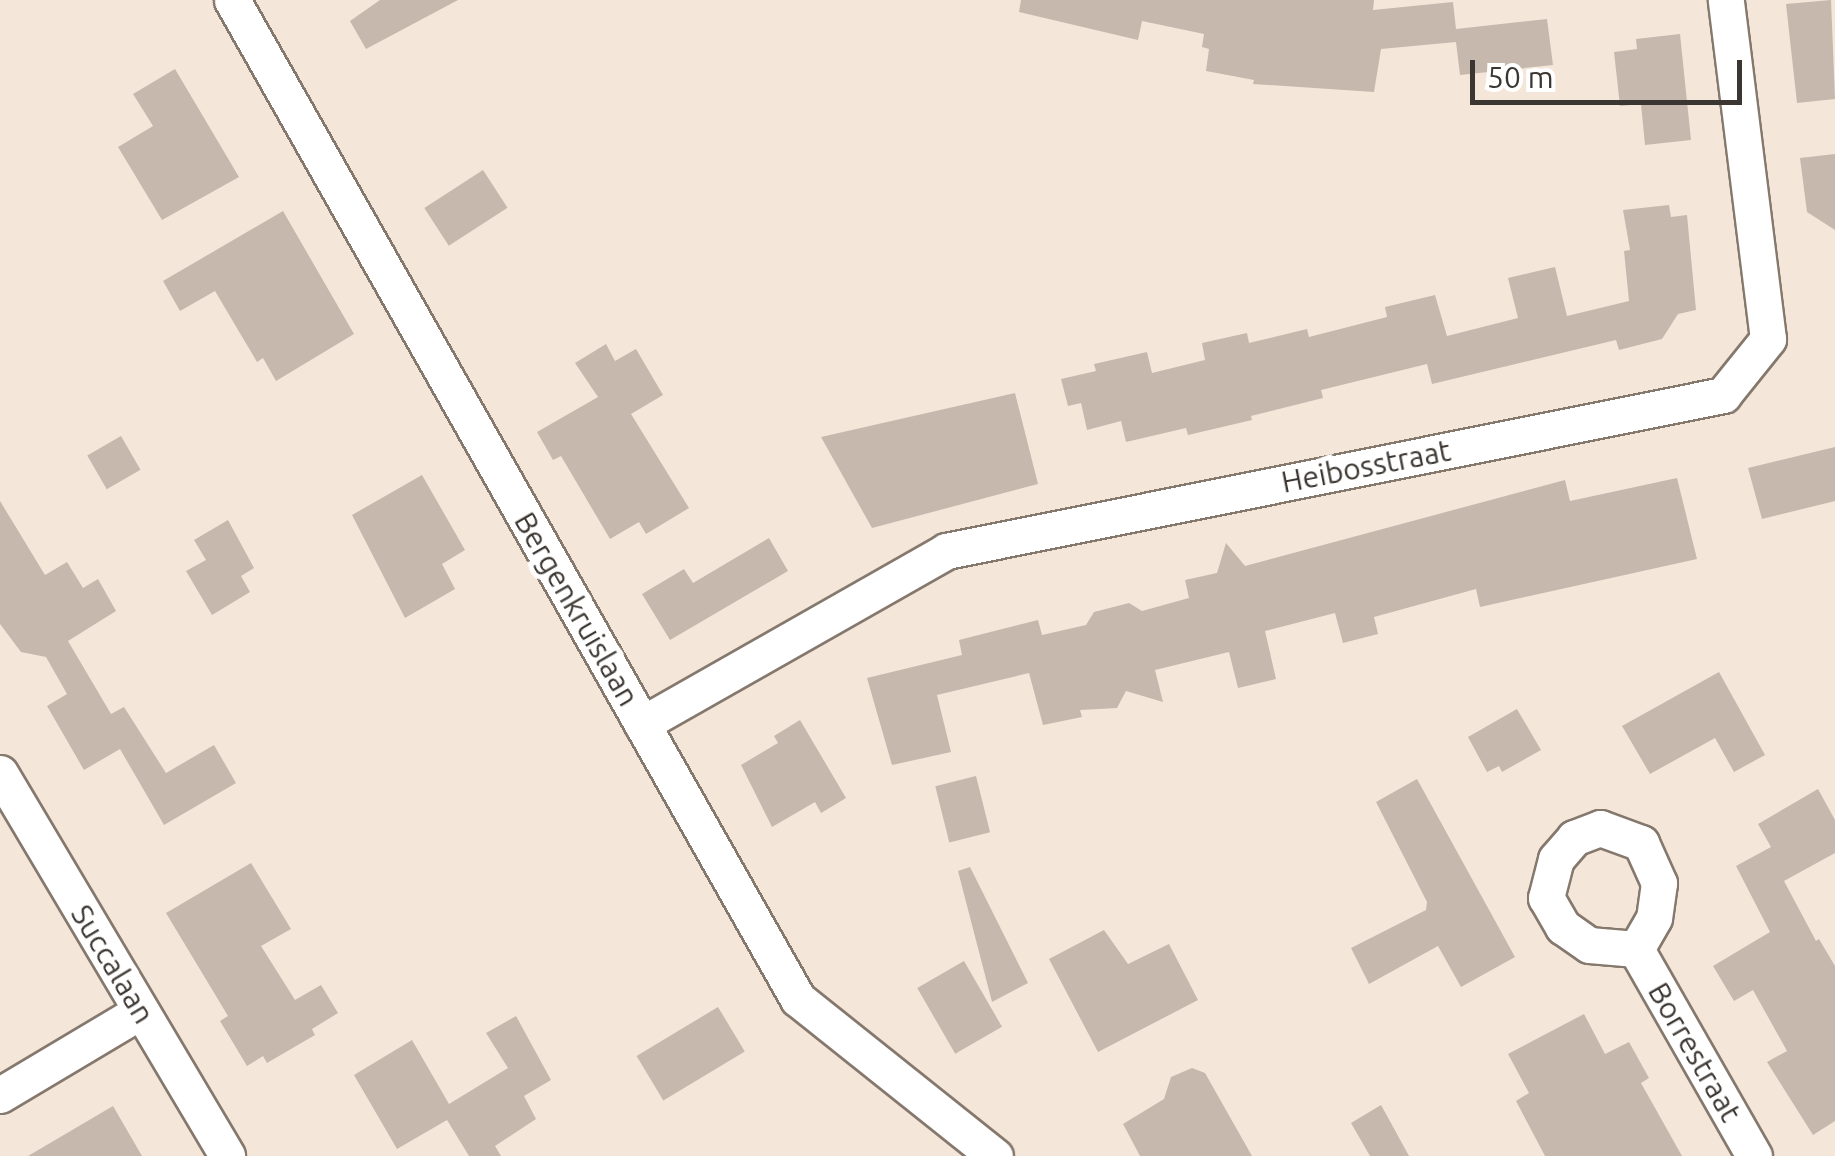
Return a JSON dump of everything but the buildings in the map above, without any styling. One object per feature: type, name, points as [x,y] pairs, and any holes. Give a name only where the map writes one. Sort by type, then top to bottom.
[{"type":"street","name":"Bergenkruislaan","points":[[232,0],[798,999],[994,1156]]},
{"type":"street","name":"Heibosstraat","points":[[642,724],[946,550],[1723,395],[1768,339],[1726,0]]},
{"type":"street","name":"Succalaan","points":[[0,773],[227,1156]]},
{"type":"street","name":"Borrestraat","points":[[1636,949],[1754,1156]]},
{"type":"street","points":[[0,1096],[141,1011]]}]
